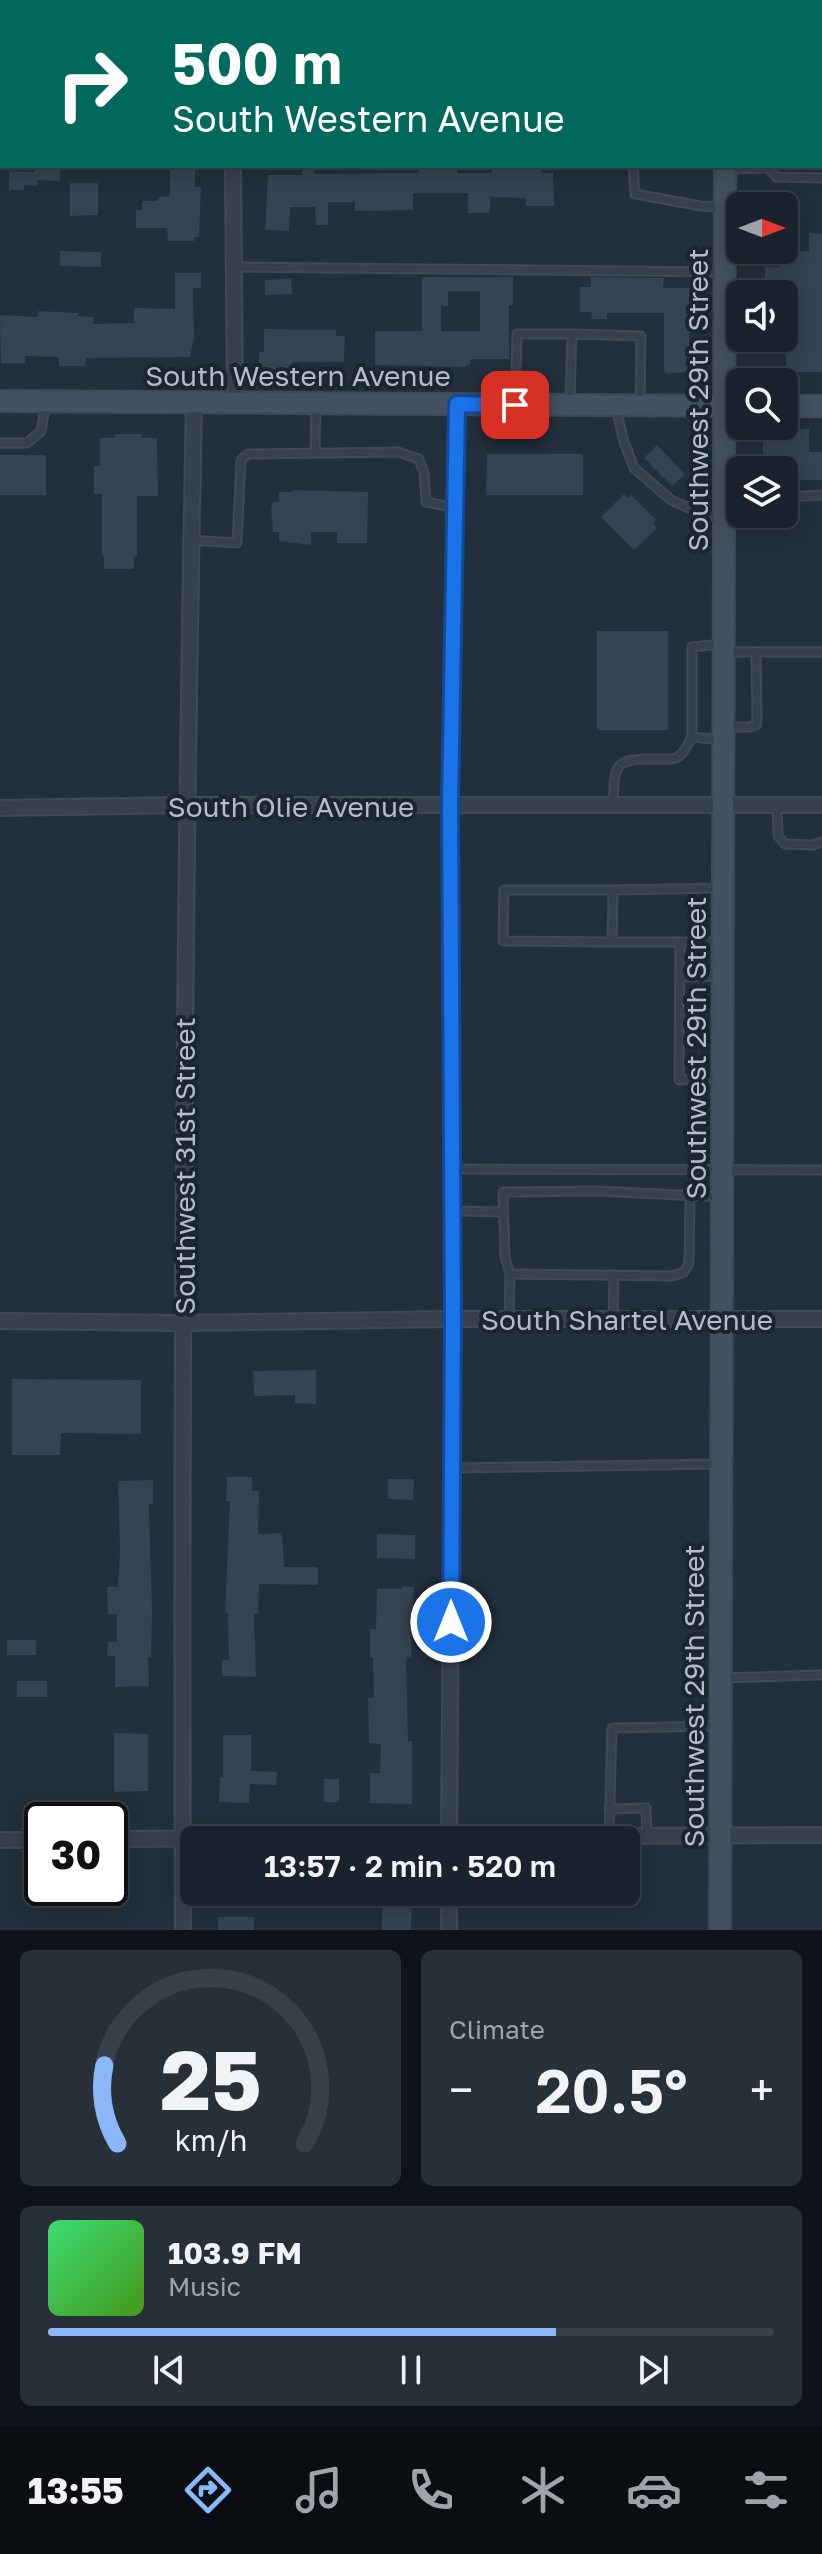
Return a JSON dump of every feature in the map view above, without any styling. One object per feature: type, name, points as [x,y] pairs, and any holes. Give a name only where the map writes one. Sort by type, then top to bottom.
[{"type":"main road","name":"Southwest 29th Street","points":[[725,168],[725,272],[730,368]]},
{"type":"main road","name":"South Western Avenue","points":[[0,401],[726,406]]},
{"type":"main road","points":[[798,406],[822,406]]},
{"type":"main road","name":"Southwest 29th Street","points":[[720,1930],[726,520]]},
{"type":"street","points":[[233,168],[235,403]]},
{"type":"street","name":"Southwest 31st Street","points":[[182,1826],[186,805],[194,402]]},
{"type":"street","points":[[449,1826],[453,1319],[450,805],[457,404]]},
{"type":"street","name":"South Olie Avenue","points":[[0,808],[822,805]]},
{"type":"street","name":"South Shartel Avenue","points":[[0,1321],[182,1323],[822,1319]]},
{"type":"street","points":[[640,1836],[822,1835]]},
{"type":"street","points":[[128,1839],[180,1839]]},
{"type":"street","points":[[0,1840],[24,1840]]},
{"type":"street","name":"Southwest 31st Street","points":[[183,1906],[183,1930]]},
{"type":"street","points":[[449,1906],[449,1930]]},
{"type":"lane","points":[[633,168],[635,194],[701,206],[726,207]]},
{"type":"lane","points":[[725,168],[770,168],[776,177],[822,178]]},
{"type":"lane","points":[[810,168],[810,178]]},
{"type":"lane","points":[[233,267],[725,272]]},
{"type":"lane","points":[[515,405],[517,334],[641,336],[640,405]]},
{"type":"lane","points":[[570,405],[572,334]]},
{"type":"lane","points":[[0,443],[27,443],[41,431],[46,401]]},
{"type":"lane","points":[[315,452],[316,403]]},
{"type":"lane","points":[[615,405],[634,468],[671,500],[725,524]]},
{"type":"lane","points":[[191,540],[237,543],[241,460],[248,454],[398,452],[419,459],[424,473],[426,502],[455,508]]},
{"type":"lane","points":[[798,496],[822,495]]},
{"type":"lane","points":[[613,805],[614,777],[621,764],[630,759],[674,759],[683,753],[692,737],[692,647],[756,652],[822,652]]},
{"type":"lane","points":[[692,737],[724,734],[757,724],[756,652]]},
{"type":"lane","points":[[777,805],[778,836],[785,844],[813,845],[822,842]]},
{"type":"lane","points":[[723,888],[504,890],[503,941],[723,942]]},
{"type":"lane","points":[[612,942],[613,890]]},
{"type":"lane","points":[[680,942],[679,1080],[722,1078]]},
{"type":"lane","points":[[681,977],[723,976]]},
{"type":"lane","points":[[452,1169],[822,1170]]},
{"type":"lane","points":[[509,1319],[510,1274],[505,1257],[503,1192],[597,1191],[722,1197]]},
{"type":"lane","points":[[510,1274],[673,1276],[684,1272],[689,1263],[690,1196]]},
{"type":"lane","points":[[453,1211],[504,1212]]},
{"type":"lane","points":[[613,1319],[614,1275]]},
{"type":"lane","points":[[452,1468],[721,1463]]},
{"type":"lane","points":[[721,1678],[822,1675]]},
{"type":"lane","points":[[609,1826],[612,1728],[721,1726]]},
{"type":"lane","points":[[609,1809],[646,1808],[647,1836]]},
{"type":"building","points":[[34,168],[60,168],[60,181],[37,180],[37,186],[24,185],[24,190],[9,190],[9,171],[34,172]]},
{"type":"building","points":[[170,168],[195,168],[195,187],[201,187],[199,237],[194,237],[194,241],[168,241],[167,228],[136,228],[136,210],[142,210],[142,201],[158,201],[158,197],[170,196]]},
{"type":"building","points":[[419,168],[457,168],[457,173],[492,173],[492,168],[541,168],[541,173],[553,173],[554,206],[526,206],[526,199],[523,198],[490,197],[490,213],[468,213],[468,193],[413,193],[413,210],[355,211],[355,202],[328,202],[328,225],[316,225],[315,207],[290,207],[289,231],[265,230],[268,175],[302,175],[302,169],[314,169],[314,174],[419,173]]},
{"type":"building","points":[[70,183],[98,183],[98,215],[70,216]]},
{"type":"building","points":[[809,233],[822,234],[822,372],[798,372],[798,368],[786,367],[786,352],[798,352],[798,280],[765,280],[765,267],[798,264],[798,251],[809,251]]},
{"type":"building","points":[[60,251],[101,252],[101,267],[60,266]]},
{"type":"building","points":[[175,273],[201,273],[201,288],[193,288],[194,338],[190,357],[86,358],[85,366],[59,366],[59,357],[25,356],[25,363],[1,363],[0,315],[38,317],[38,311],[78,313],[78,316],[93,317],[93,324],[134,323],[134,308],[175,309]]},
{"type":"building","points":[[422,277],[513,277],[513,305],[509,305],[509,359],[471,359],[470,365],[463,367],[375,365],[375,331],[422,331]],"holes":[[[448,291],[480,291],[480,331],[441,331],[441,306],[448,306]]]},
{"type":"building","points":[[591,277],[664,278],[663,288],[694,288],[695,329],[689,334],[687,372],[666,374],[664,371],[664,313],[607,313],[607,319],[591,319],[592,312],[580,312],[580,287],[591,287]]},
{"type":"building","points":[[291,279],[292,294],[265,295],[265,280]]},
{"type":"building","points":[[264,329],[336,330],[336,336],[345,336],[344,362],[292,362],[292,370],[259,370],[259,352],[264,352]]},
{"type":"building","points":[[798,429],[809,429],[809,452],[822,452],[822,480],[798,480],[798,456],[763,456],[763,440],[798,440]]},
{"type":"building","points":[[115,434],[142,434],[142,438],[157,438],[158,496],[137,496],[137,556],[134,556],[134,569],[104,569],[102,556],[102,494],[94,494],[94,466],[100,466],[100,438],[115,438]]},
{"type":"building","points":[[657,445],[685,474],[672,486],[644,458]]},
{"type":"building","points":[[487,454],[583,454],[583,495],[486,495]]},
{"type":"building","points":[[0,455],[46,455],[46,495],[0,495]]},
{"type":"building","points":[[279,492],[368,492],[367,543],[337,543],[337,532],[311,532],[311,545],[279,541],[279,532],[273,532],[271,508],[273,502],[279,502]]},
{"type":"building","points":[[624,494],[628,498],[631,495],[656,520],[653,523],[657,528],[634,550],[601,517]]},
{"type":"building","points":[[597,631],[668,631],[668,730],[597,730]]},
{"type":"building","points":[[316,1370],[316,1404],[295,1403],[295,1395],[254,1396],[253,1371]]},
{"type":"building","points":[[12,1379],[141,1380],[141,1434],[61,1433],[60,1455],[12,1455]]},
{"type":"building","points":[[227,1477],[252,1477],[252,1491],[259,1491],[258,1534],[282,1533],[284,1567],[318,1567],[318,1585],[259,1584],[258,1614],[254,1614],[256,1677],[222,1676],[222,1660],[229,1660],[228,1613],[225,1613],[230,1501],[226,1501]]},
{"type":"building","points":[[388,1479],[414,1479],[413,1500],[388,1499]]},
{"type":"building","points":[[153,1480],[153,1504],[149,1504],[152,1613],[149,1686],[115,1687],[115,1656],[107,1656],[108,1642],[117,1642],[117,1614],[108,1614],[107,1587],[118,1587],[118,1481]]},
{"type":"building","points":[[377,1534],[415,1535],[415,1559],[377,1558]]},
{"type":"building","points":[[402,1586],[414,1587],[411,1658],[406,1657],[408,1741],[412,1741],[412,1804],[370,1803],[370,1773],[380,1773],[381,1744],[369,1743],[368,1698],[374,1698],[370,1629],[376,1629],[377,1589],[402,1589]]},
{"type":"building","points":[[7,1640],[36,1640],[36,1655],[7,1655]]},
{"type":"building","points":[[17,1681],[47,1681],[47,1697],[17,1697]]},
{"type":"building","points":[[114,1733],[148,1734],[148,1791],[114,1792]]},
{"type":"building","points":[[223,1735],[251,1735],[251,1771],[277,1772],[276,1785],[250,1784],[249,1803],[219,1802],[220,1777],[223,1777]]},
{"type":"building","points":[[324,1779],[339,1779],[339,1802],[324,1802]]},
{"type":"building","points":[[382,1906],[412,1906],[411,1930],[382,1930]]},
{"type":"building","points":[[218,1917],[254,1917],[254,1930],[218,1930]]},
{"type":"route","points":[[451,1622],[450,805],[457,404],[515,405]]}]
